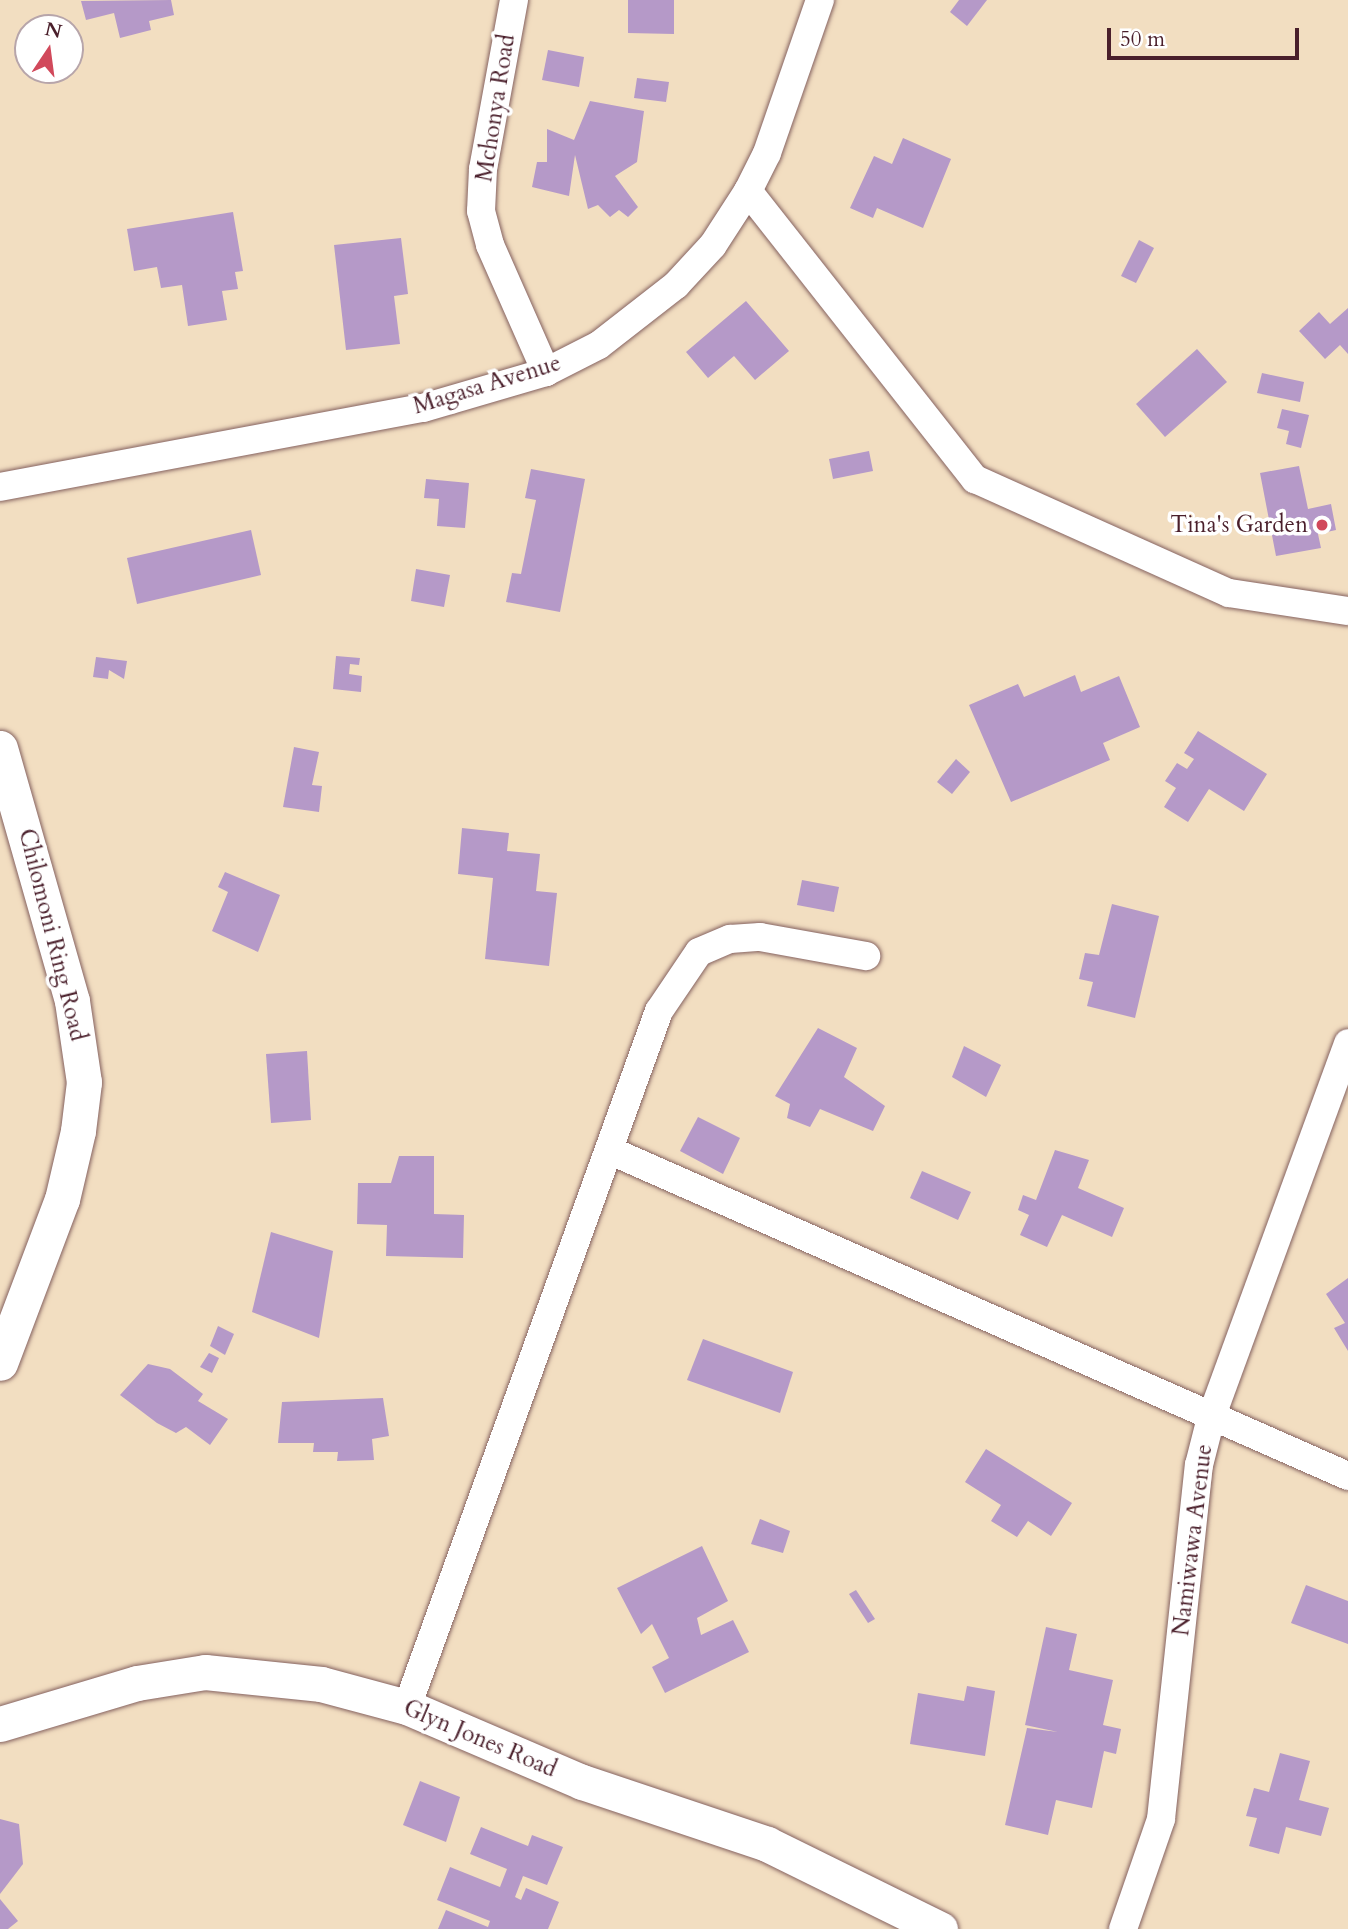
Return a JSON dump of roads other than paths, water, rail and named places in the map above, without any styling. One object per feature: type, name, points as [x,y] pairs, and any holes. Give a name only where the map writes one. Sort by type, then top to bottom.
[{"type":"street","name":"Mchonya Road","points":[[514,0],[483,169],[481,211],[490,245],[546,372]]},
{"type":"street","name":"Magasa Avenue","points":[[0,487],[423,408],[546,372],[599,345],[676,285],[713,245],[748,191],[767,153],[820,0]]},
{"type":"street","points":[[748,191],[975,479],[1229,593],[1348,611]]},
{"type":"street","name":"Chilomoni Ring Road","points":[[0,748],[72,1001],[84,1082],[78,1131],[61,1199],[0,1363]]},
{"type":"street","points":[[407,1707],[611,1151],[624,1101],[659,1011],[699,952],[730,939],[760,937],[866,956]]},
{"type":"street","name":"Namiwawa Avenue","points":[[1123,1929],[1161,1819],[1199,1465],[1211,1418],[1348,1043]]},
{"type":"street","points":[[611,1151],[1211,1418],[1348,1476]]},
{"type":"street","name":"Glyn Jones Road","points":[[0,1724],[136,1682],[205,1672],[321,1684],[407,1707],[582,1782],[767,1844],[940,1929]]},
{"type":"place","name":"Tina's Garden","points":[[1322,525]]}]
